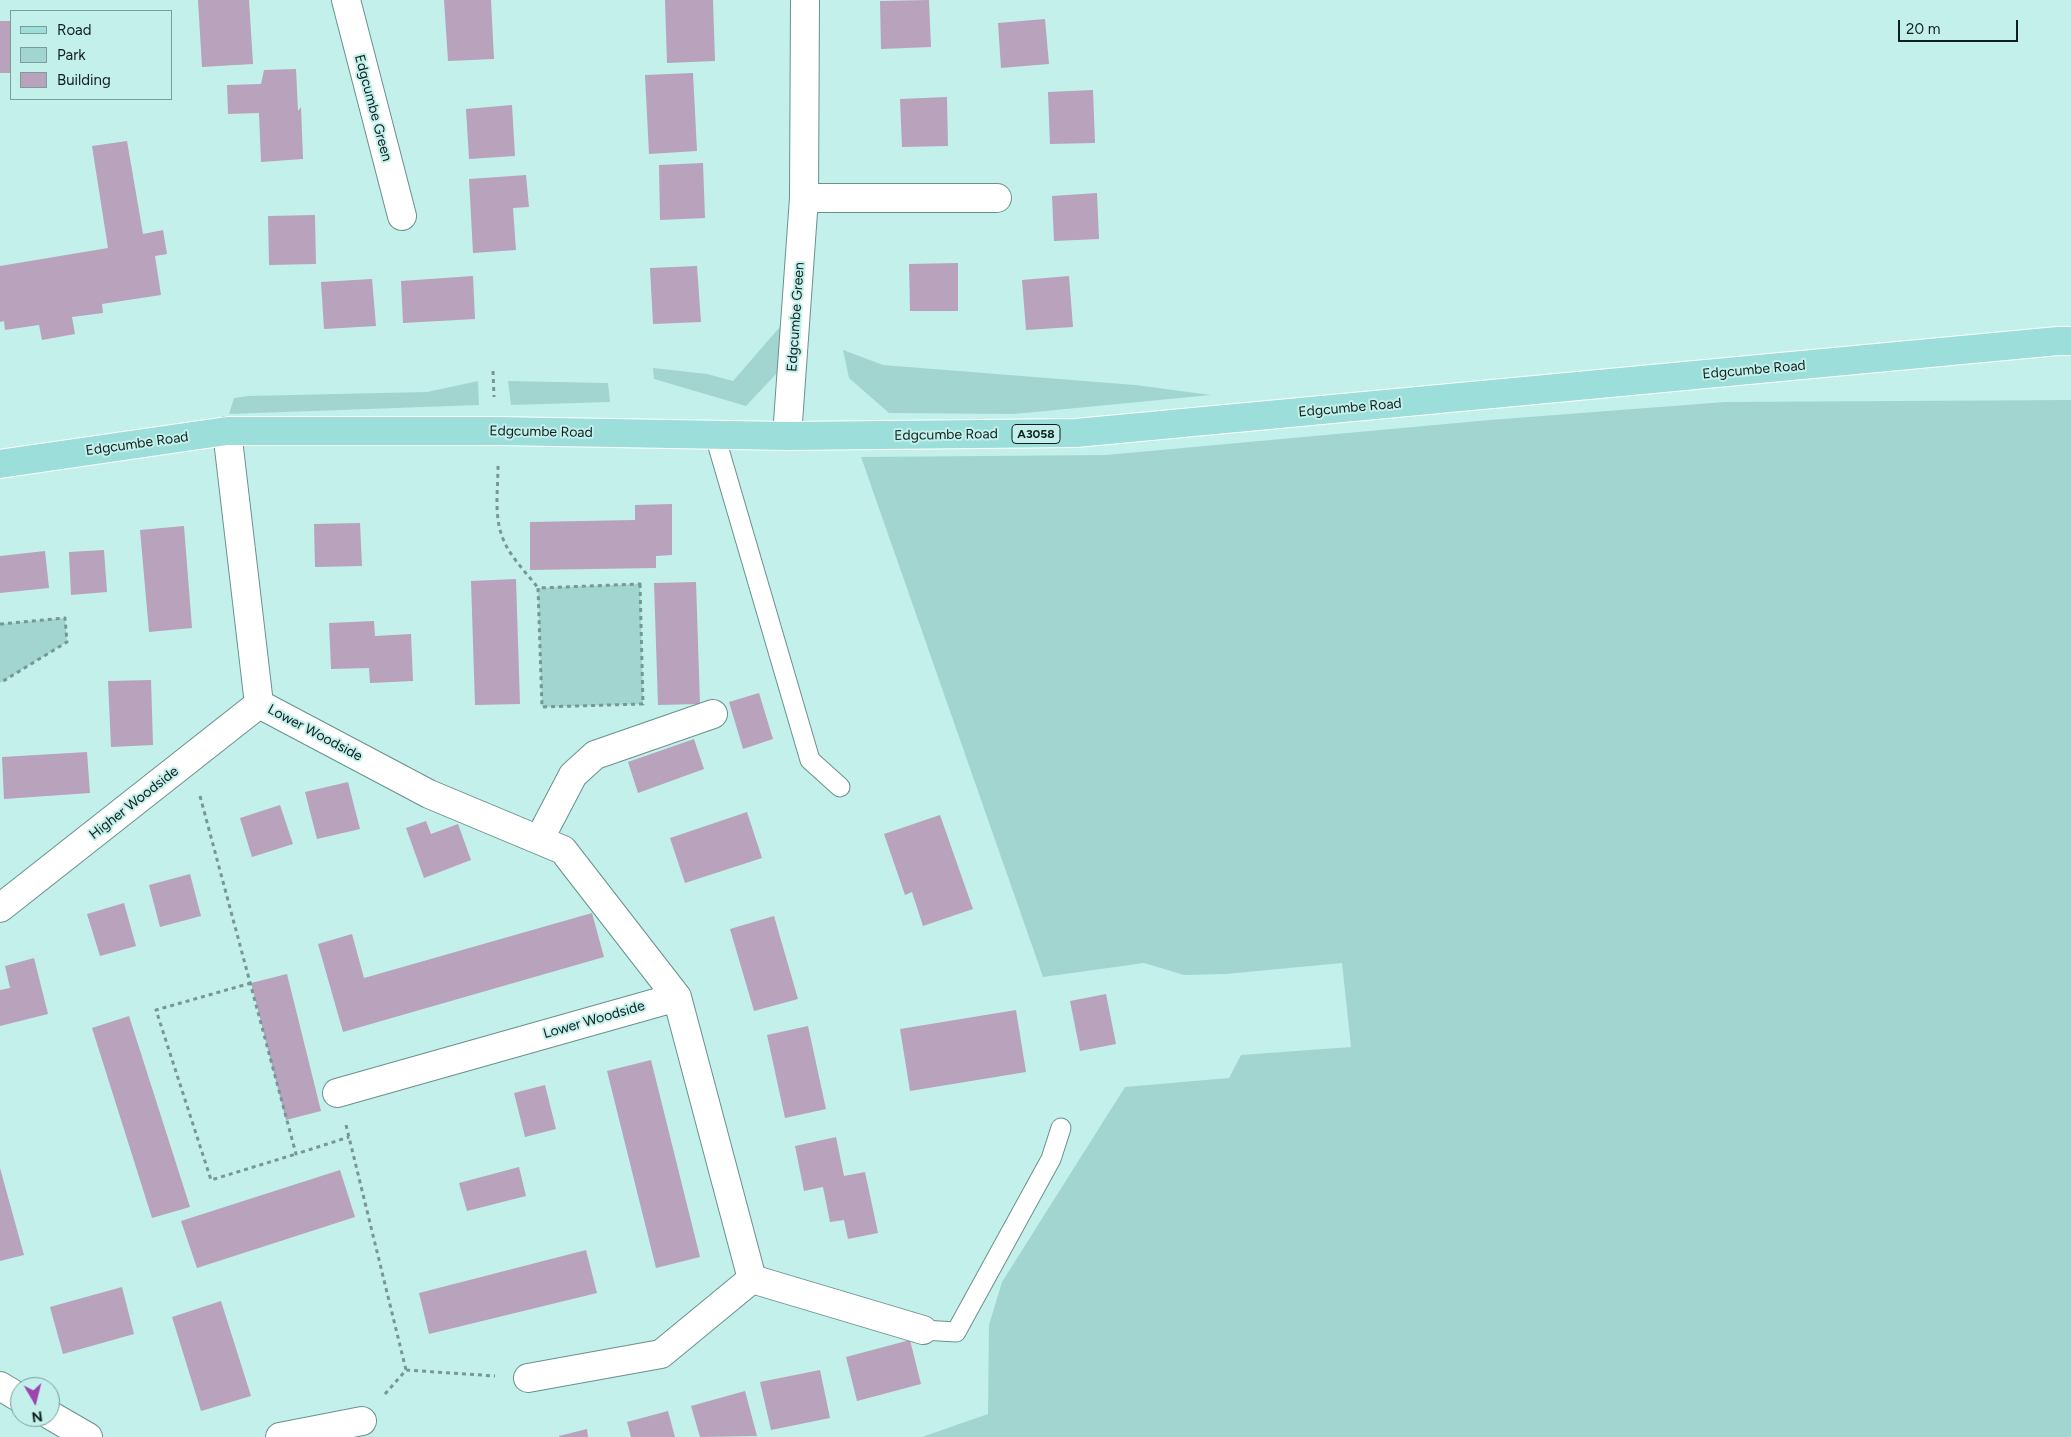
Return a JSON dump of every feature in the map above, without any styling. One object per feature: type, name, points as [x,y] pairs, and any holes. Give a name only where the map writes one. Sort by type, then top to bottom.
[{"type":"main road","name":"Edgcumbe Road","points":[[0,464],[227,431],[496,431],[715,436],[1076,433],[2058,341],[2071,342]]},
{"type":"street","name":"Edgcumbe Green","points":[[346,0],[402,216]]},
{"type":"street","name":"Edgcumbe Green","points":[[787,436],[804,198],[805,0]]},
{"type":"street","points":[[804,198],[997,198]]},
{"type":"street","name":"Lower Woodside","points":[[227,431],[259,704],[429,794],[563,850],[677,997],[752,1279]]},
{"type":"street","name":"Higher Woodside","points":[[3,896],[190,759],[259,704]]},
{"type":"street","points":[[539,840],[573,775],[595,755],[713,714]]},
{"type":"street","name":"Lower Woodside","points":[[337,1093],[677,997]]},
{"type":"street","points":[[528,1378],[661,1354],[752,1279],[923,1330]]},
{"type":"street","points":[[280,1437],[362,1420]]},
{"type":"street","points":[[60,1421],[88,1437]]},
{"type":"lane","points":[[715,436],[810,760],[840,787]]},
{"type":"lane","points":[[923,1330],[956,1332],[1051,1159],[1061,1128]]},
{"type":"path","points":[[493,371],[498,460],[499,525],[507,548],[538,588],[542,707],[643,704],[640,584],[538,588]]},
{"type":"path","points":[[0,624],[65,618],[67,642],[0,683]]},
{"type":"path","points":[[190,759],[296,1154]]},
{"type":"path","points":[[251,983],[156,1010],[211,1180],[349,1137]]},
{"type":"path","points":[[337,1093],[406,1370]]},
{"type":"path","points":[[406,1370],[528,1378]]},
{"type":"path","points":[[362,1420],[406,1370]]},
{"type":"green space","points":[[785,321],[778,372],[746,406],[654,379],[653,368],[707,374],[733,381]]},
{"type":"green space","points":[[843,350],[883,365],[1135,385],[1211,395],[1014,414],[889,413],[849,378]]},
{"type":"green space","points":[[478,381],[479,405],[229,414],[234,398],[248,396],[427,392]]},
{"type":"green space","points":[[508,381],[608,383],[610,402],[511,405]]},
{"type":"green space","points":[[2071,400],[2071,1437],[922,1437],[988,1414],[989,1325],[1002,1282],[1125,1087],[1229,1078],[1241,1055],[1351,1047],[1342,963],[1226,974],[1184,975],[1144,963],[1043,977],[861,457],[1106,455],[1490,420],[1725,402]]},
{"type":"green space","points":[[640,584],[643,704],[542,707],[538,588]]},
{"type":"green space","points":[[65,618],[67,642],[0,683],[0,624]]},
{"type":"building","points":[[198,0],[249,0],[253,64],[202,67]]},
{"type":"building","points":[[444,0],[491,0],[494,59],[448,61]]},
{"type":"building","points":[[665,0],[713,0],[715,61],[667,63]]},
{"type":"building","points":[[929,0],[931,47],[881,49],[880,1]]},
{"type":"building","points":[[1045,19],[1049,64],[1001,68],[998,23]]},
{"type":"building","points":[[0,21],[10,21],[10,73],[0,73]]},
{"type":"building","points":[[296,69],[298,111],[301,107],[303,159],[261,162],[259,113],[228,114],[227,85],[261,84],[264,70]]},
{"type":"building","points":[[693,73],[697,151],[649,154],[645,75]]},
{"type":"building","points":[[1093,90],[1095,143],[1050,144],[1048,92]]},
{"type":"building","points":[[947,97],[948,146],[902,147],[900,99]]},
{"type":"building","points":[[512,105],[515,156],[469,159],[466,109]]},
{"type":"building","points":[[127,141],[143,234],[163,230],[167,254],[155,256],[161,295],[102,304],[103,313],[72,317],[75,334],[42,340],[39,325],[5,330],[4,321],[0,322],[0,266],[108,248],[92,146]]},
{"type":"building","points":[[703,163],[705,218],[660,220],[659,165]]},
{"type":"building","points":[[526,175],[529,207],[513,208],[516,250],[473,253],[469,179]]},
{"type":"building","points":[[1097,193],[1099,239],[1054,241],[1052,196]]},
{"type":"building","points":[[315,215],[316,264],[269,265],[268,216]]},
{"type":"building","points":[[958,263],[958,311],[910,311],[909,264]]},
{"type":"building","points":[[697,266],[701,322],[653,324],[650,268]]},
{"type":"building","points":[[473,276],[475,319],[403,323],[401,281]]},
{"type":"building","points":[[1069,276],[1073,327],[1026,330],[1022,280]]},
{"type":"building","points":[[372,279],[376,326],[324,329],[321,282]]},
{"type":"building","points":[[672,504],[672,555],[656,556],[656,568],[530,570],[530,522],[635,520],[635,505]]},
{"type":"building","points":[[360,523],[362,566],[315,567],[314,524]]},
{"type":"building","points":[[184,526],[192,628],[149,632],[140,530]]},
{"type":"building","points":[[104,550],[107,592],[71,595],[69,552]]},
{"type":"building","points":[[45,551],[49,588],[0,593],[0,556]]},
{"type":"building","points":[[516,579],[520,704],[475,705],[471,581]]},
{"type":"building","points":[[696,582],[700,704],[658,705],[654,583]]},
{"type":"building","points":[[374,621],[375,636],[411,634],[413,681],[370,683],[369,668],[331,669],[329,623]]},
{"type":"building","points":[[151,680],[153,745],[111,747],[108,681]]},
{"type":"building","points":[[759,693],[773,739],[743,749],[729,702]]},
{"type":"building","points":[[694,739],[704,769],[638,793],[628,762]]},
{"type":"building","points":[[87,752],[90,793],[4,799],[2,757]]},
{"type":"building","points":[[348,782],[360,829],[317,839],[305,792]]},
{"type":"building","points":[[280,805],[293,844],[252,857],[240,818]]},
{"type":"building","points":[[747,812],[762,858],[685,883],[670,838]]},
{"type":"building","points":[[940,815],[973,909],[923,926],[912,892],[905,895],[884,834]]},
{"type":"building","points":[[426,821],[431,834],[458,824],[471,860],[424,878],[406,828]]},
{"type":"building","points":[[190,874],[201,916],[160,927],[149,885]]},
{"type":"building","points":[[124,903],[136,946],[100,956],[87,914]]},
{"type":"building","points":[[592,913],[604,957],[343,1032],[318,944],[352,934],[364,978]]},
{"type":"building","points":[[774,916],[798,999],[754,1011],[730,929]]},
{"type":"building","points":[[34,958],[48,1014],[0,1026],[0,990],[10,988],[5,966]]},
{"type":"building","points":[[287,974],[321,1111],[286,1120],[251,983]]},
{"type":"building","points":[[1106,994],[1116,1044],[1080,1051],[1070,1001]]},
{"type":"building","points":[[1016,1010],[1026,1072],[910,1091],[900,1029]]},
{"type":"building","points":[[129,1016],[190,1207],[152,1218],[92,1028]]},
{"type":"building","points":[[808,1026],[826,1109],[785,1118],[767,1035]]},
{"type":"building","points":[[651,1060],[700,1257],[656,1268],[607,1071]]},
{"type":"building","points":[[545,1085],[556,1129],[525,1137],[514,1093]]},
{"type":"building","points":[[836,1137],[844,1176],[865,1172],[878,1233],[848,1239],[844,1220],[830,1222],[823,1187],[804,1191],[795,1146]]},
{"type":"building","points":[[519,1167],[526,1196],[467,1211],[459,1183]]},
{"type":"building","points":[[0,1168],[24,1255],[0,1261]]},
{"type":"building","points":[[340,1170],[355,1217],[197,1268],[181,1221]]},
{"type":"building","points":[[586,1250],[597,1293],[429,1334],[419,1293]]},
{"type":"building","points":[[122,1287],[134,1334],[63,1354],[50,1307]]},
{"type":"building","points":[[221,1301],[251,1396],[201,1411],[172,1317]]},
{"type":"building","points":[[910,1340],[921,1384],[857,1401],[846,1357]]},
{"type":"building","points":[[820,1370],[830,1418],[771,1430],[760,1382]]},
{"type":"building","points":[[745,1391],[757,1436],[700,1437],[691,1406]]},
{"type":"building","points":[[668,1411],[675,1437],[631,1437],[627,1422]]},
{"type":"building","points":[[587,1429],[588,1437],[559,1437],[559,1436]]}]
